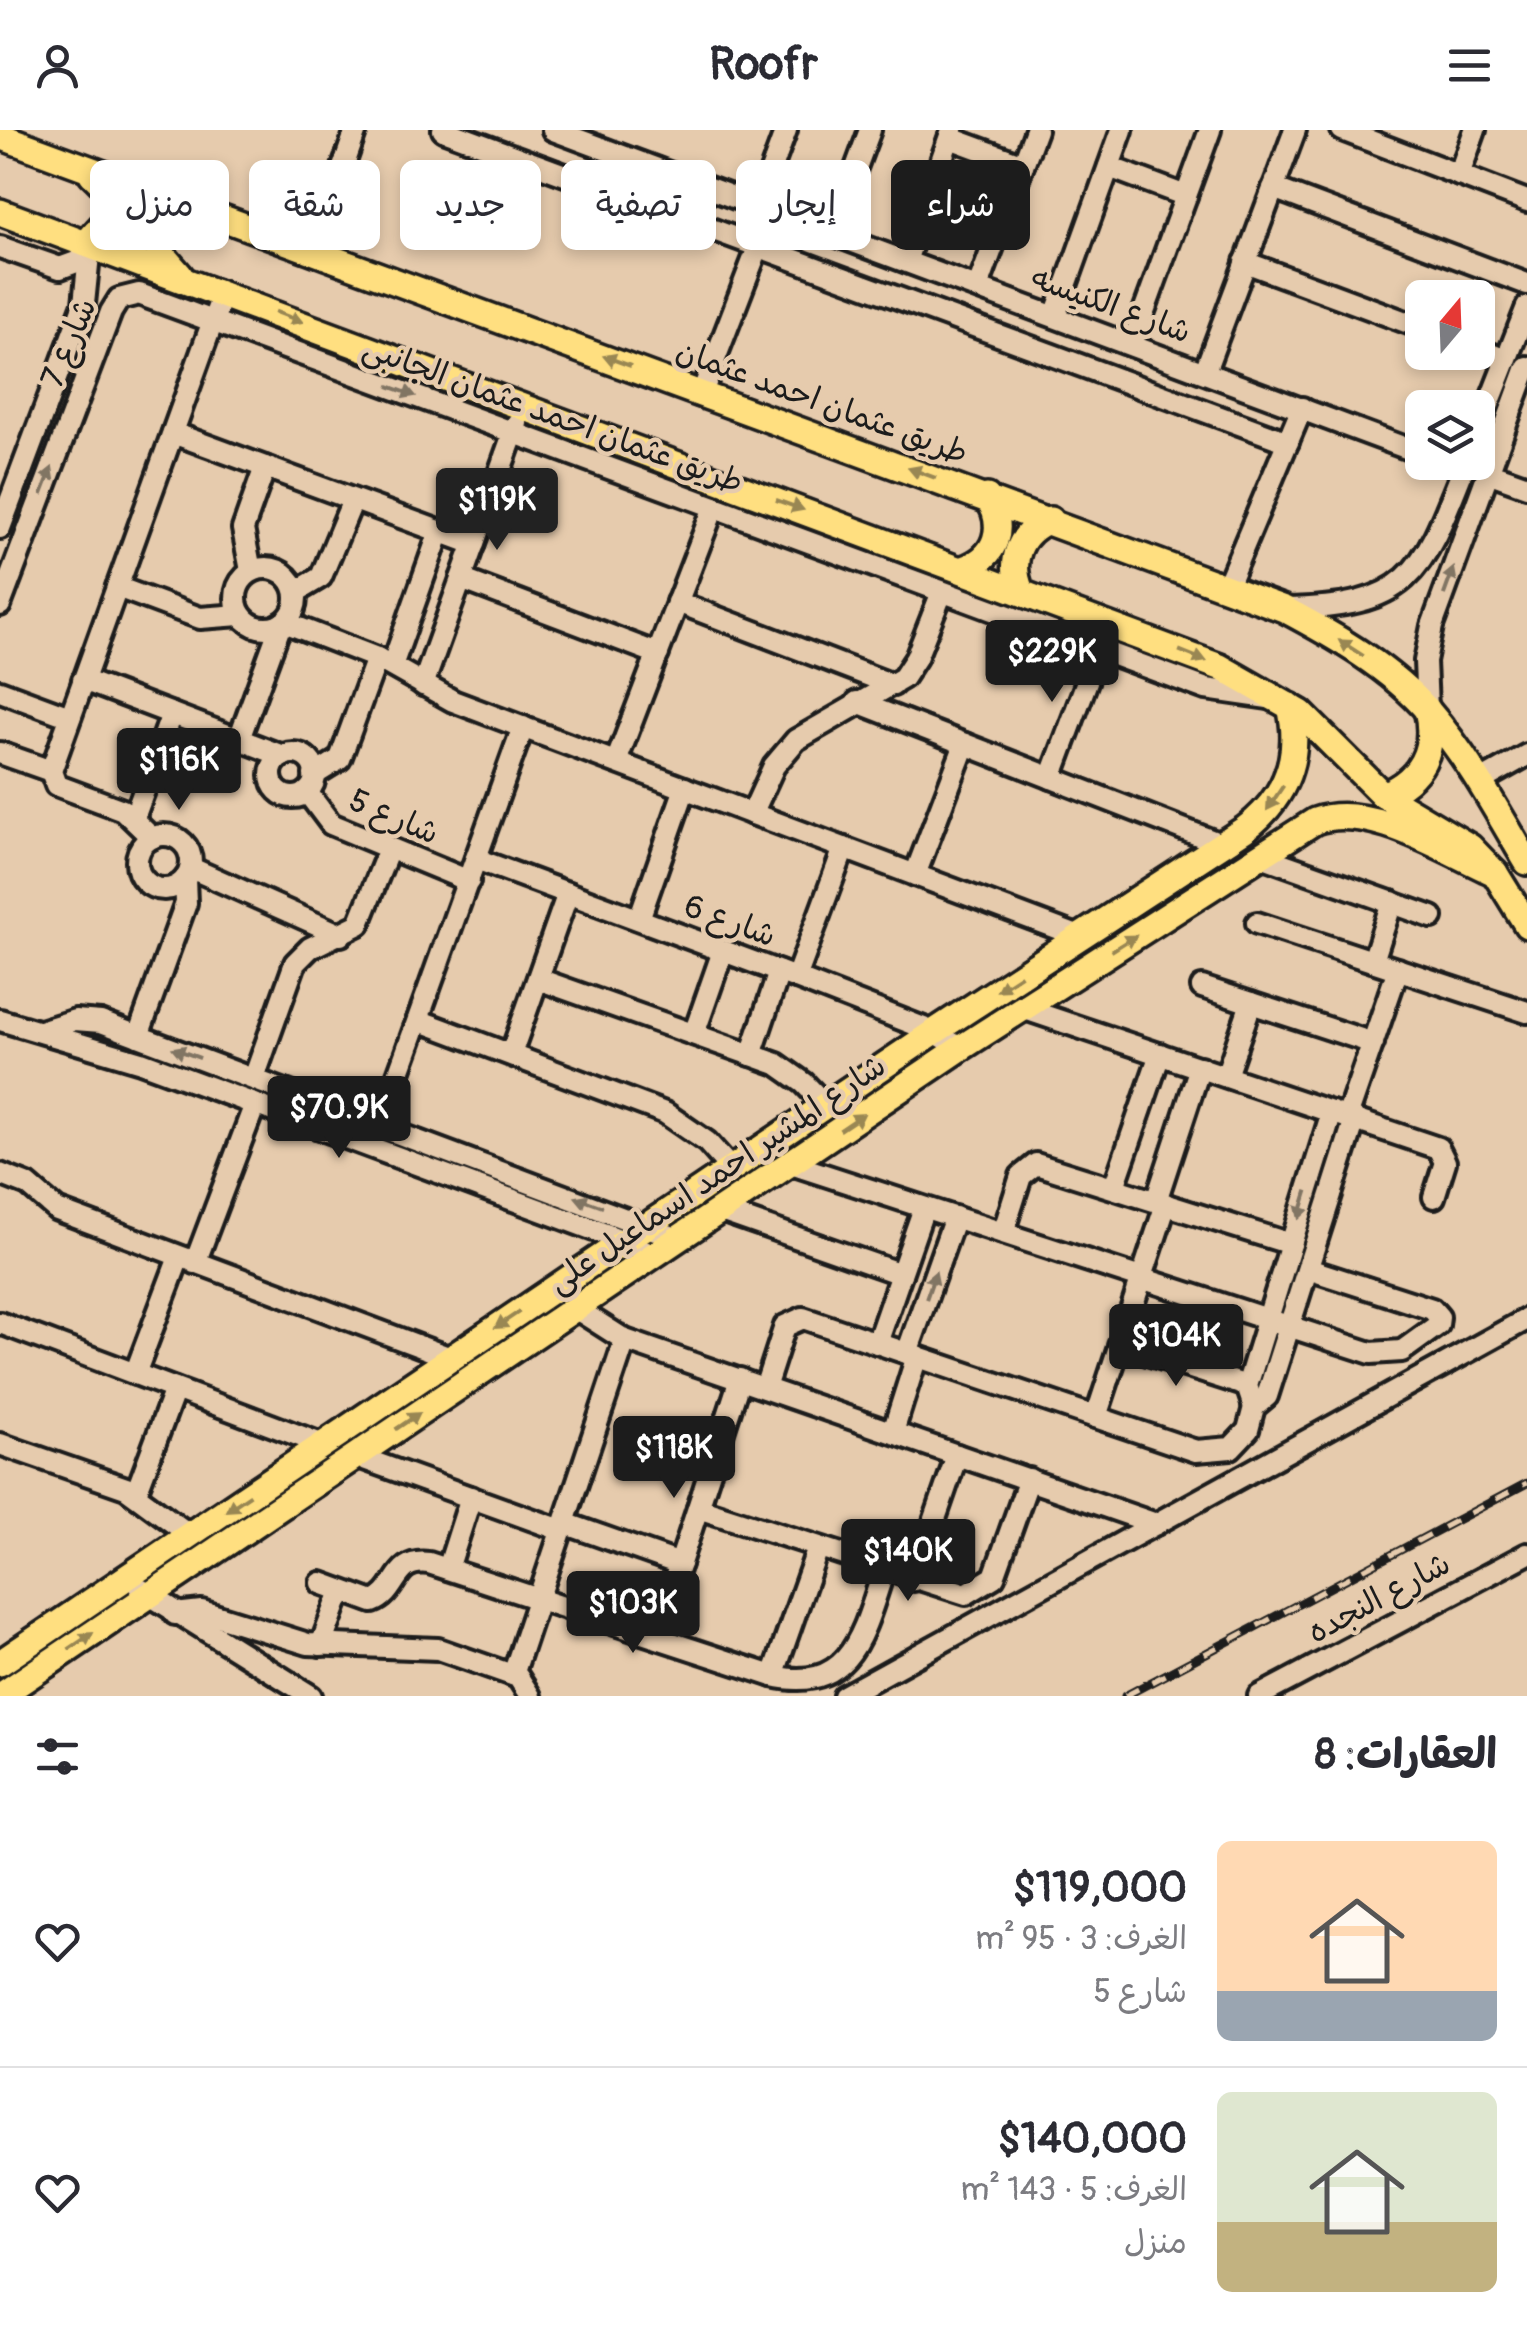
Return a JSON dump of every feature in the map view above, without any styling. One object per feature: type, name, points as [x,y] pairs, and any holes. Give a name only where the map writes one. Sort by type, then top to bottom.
[{"type":"main road","name":"طريق عثمان احمد عثمان","points":[[0,136],[90,169]]},
{"type":"main road","points":[[84,167],[108,189],[115,208],[110,222],[88,245]]},
{"type":"main road","points":[[0,212],[1200,658],[1285,703],[1383,795],[1455,835],[1494,873],[1523,910]]},
{"type":"main road","name":"طريق عثمان احمد عثمان","points":[[229,220],[1284,609],[1368,659],[1427,710],[1479,782],[1527,862]]},
{"type":"main road","points":[[159,250],[182,278]]},
{"type":"main road","points":[[964,569],[982,561],[998,535],[997,515],[988,497]]},
{"type":"main road","points":[[1021,591],[1014,570],[1018,548],[1030,530],[1050,520]]},
{"type":"main road","name":"شارع المشير احمد اسماعيل على","points":[[0,1663],[934,1032],[1258,819],[1287,778],[1294,750],[1285,703]]},
{"type":"main road","points":[[1383,795],[1400,788],[1424,762],[1431,727],[1427,710]]},
{"type":"main road","name":"شارع المشير احمد اسماعيل على","points":[[16,1692],[146,1597],[961,1048],[1316,821],[1349,814],[1371,818],[1494,873]]},
{"type":"street","points":[[314,251],[356,130]]},
{"type":"street","points":[[443,130],[736,238]]},
{"type":"street","name":"شارع الكنيسه","points":[[554,130],[736,197]]},
{"type":"street","points":[[778,160],[786,130]]},
{"type":"street","points":[[859,160],[870,130]]},
{"type":"street","points":[[1025,160],[1036,130]]},
{"type":"street","points":[[1055,316],[1120,130]]},
{"type":"street","points":[[1132,344],[1210,130]]},
{"type":"street","points":[[1205,372],[1294,130]]},
{"type":"street","points":[[1342,130],[1385,138],[1459,175],[1527,200]]},
{"type":"street","points":[[1459,175],[1475,130]]},
{"type":"street","points":[[906,261],[951,134],[1011,160]]},
{"type":"street","points":[[1109,167],[1186,196]]},
{"type":"street","points":[[1273,188],[1527,284]]},
{"type":"street","points":[[0,246],[60,268],[80,261],[88,245]]},
{"type":"street","name":"شارع 7","points":[[0,528],[10,473],[84,304],[88,245]]},
{"type":"street","name":"شارع الكنيسه","points":[[871,248],[1405,447]]},
{"type":"street","points":[[702,392],[756,250]]},
{"type":"street","points":[[769,250],[1288,442]]},
{"type":"street","points":[[978,288],[992,250]]},
{"type":"street","points":[[1246,262],[1405,322]]},
{"type":"street","points":[[51,771],[223,293]]},
{"type":"street","name":"شارع 7","points":[[0,605],[114,305],[132,294],[146,296]]},
{"type":"street","name":"طريق عثمان احمد عثمان الجانبى","points":[[146,296],[1206,689],[1285,703]]},
{"type":"street","points":[[1494,390],[1527,307]]},
{"type":"street","points":[[1495,356],[1506,360]]},
{"type":"street","points":[[1495,453],[1527,366]]},
{"type":"street","points":[[423,685],[523,405]]},
{"type":"street","points":[[1227,586],[1302,408]]},
{"type":"street","points":[[173,433],[474,544]]},
{"type":"street","points":[[251,571],[242,528],[265,467]]},
{"type":"street","points":[[1495,475],[1527,486]]},
{"type":"street","points":[[1284,609],[1350,606],[1404,581],[1428,552],[1453,480]]},
{"type":"street","points":[[1427,710],[1427,643],[1485,480]]},
{"type":"street","points":[[296,592],[321,577],[353,500]]},
{"type":"street","points":[[616,762],[714,506]]},
{"type":"street","points":[[283,756],[273,766],[274,787],[293,797],[340,759],[440,532]]},
{"type":"street","points":[[238,739],[283,623],[293,612],[296,592],[282,572],[267,567],[251,571],[236,590],[240,614],[254,626],[283,623],[384,662],[423,685],[523,727],[1080,937]]},
{"type":"street","points":[[461,579],[658,654]]},
{"type":"street","points":[[117,586],[200,618],[240,614]]},
{"type":"street","points":[[752,814],[784,752],[808,730],[893,686],[916,658],[942,592]]},
{"type":"street","points":[[677,602],[893,686]]},
{"type":"street","points":[[1052,778],[1099,649]]},
{"type":"street","points":[[83,680],[283,756],[304,756],[311,784]]},
{"type":"street","points":[[0,692],[70,717]]},
{"type":"street","points":[[858,702],[1222,844]]},
{"type":"street","points":[[134,818],[172,714]]},
{"type":"street","points":[[380,1125],[523,727]]},
{"type":"street","points":[[914,874],[964,744]]},
{"type":"street","points":[[0,753],[51,771],[60,786],[124,810],[152,838]]},
{"type":"street","points":[[1479,782],[1527,754]]},
{"type":"street","name":"شارع 5","points":[[311,784],[330,824],[469,881]]},
{"type":"street","points":[[638,919],[685,788]]},
{"type":"street","points":[[138,1036],[186,903],[190,853],[181,841],[167,836],[152,838],[138,856],[143,879],[164,889],[188,874]]},
{"type":"street","points":[[751,1055],[844,848]]},
{"type":"street","points":[[254,1078],[296,963],[310,948],[341,935],[363,918],[389,849]]},
{"type":"street","points":[[1261,856],[1432,917]]},
{"type":"street","name":"شارع 6","points":[[476,859],[788,975],[934,1032],[961,1048]]},
{"type":"street","points":[[188,874],[341,935]]},
{"type":"street","points":[[511,1054],[568,893]]},
{"type":"street","points":[[1374,961],[1392,902]]},
{"type":"street","points":[[1257,923],[1527,1012]]},
{"type":"street","points":[[694,1034],[723,951]]},
{"type":"street","points":[[1254,1407],[1247,1386],[1291,1244],[1345,1116],[1398,970]]},
{"type":"street","points":[[538,978],[786,1070],[826,1106]]},
{"type":"street","points":[[1202,987],[1373,1043]]},
{"type":"street","points":[[1226,1076],[1250,1003]]},
{"type":"street","points":[[1022,1008],[1442,1152],[1446,1162],[1434,1197]]},
{"type":"street","points":[[38,1032],[88,1019],[649,1224],[679,1239]]},
{"type":"street","points":[[0,1020],[141,1062],[624,1241],[654,1256]]},
{"type":"street","points":[[418,1020],[665,1113],[707,1142],[731,1169]]},
{"type":"street","points":[[1114,1187],[1160,1054]]},
{"type":"street","points":[[1096,1417],[1142,1278],[1200,1068]]},
{"type":"street","points":[[310,1124],[318,1102]]},
{"type":"street","points":[[135,1374],[255,1104]]},
{"type":"street","points":[[765,1388],[783,1330],[793,1319],[804,1318],[1208,1453],[1240,1440],[1254,1407],[1267,1396],[1308,1269],[1345,1116]]},
{"type":"street","points":[[792,1164],[1371,1353],[1402,1351],[1436,1328],[1439,1317],[1435,1311],[1308,1269]]},
{"type":"street","points":[[1003,1233],[1021,1176],[1030,1166],[1043,1164],[1291,1244]]},
{"type":"street","points":[[0,1174],[28,1185],[57,1210],[451,1358]]},
{"type":"street","points":[[877,1343],[924,1208]]},
{"type":"street","points":[[721,1211],[901,1274]]},
{"type":"street","points":[[893,1432],[912,1355],[955,1218]]},
{"type":"street","points":[[575,1308],[626,1340],[1156,1524]]},
{"type":"street","points":[[844,1696],[1527,1319]]},
{"type":"street","points":[[0,1323],[324,1444]]},
{"type":"street","points":[[513,1675],[626,1340]]},
{"type":"street","points":[[1120,1345],[1247,1386]]},
{"type":"street","points":[[1402,1351],[1418,1378]]},
{"type":"street","points":[[656,1637],[740,1380]]},
{"type":"street","points":[[136,1493],[175,1389]]},
{"type":"street","points":[[0,1444],[136,1493],[190,1535]]},
{"type":"street","points":[[914,1580],[957,1455]]},
{"type":"street","points":[[356,1456],[472,1498],[680,1564]]},
{"type":"street","points":[[698,1508],[954,1594],[986,1586],[999,1567],[1029,1479]]},
{"type":"street","points":[[448,1569],[472,1498]]},
{"type":"street","points":[[774,1676],[818,1548]]},
{"type":"street","name":"شارع النجده","points":[[1258,1696],[1527,1554]]},
{"type":"street","points":[[321,1583],[378,1601],[407,1565],[422,1562],[774,1676],[816,1677],[852,1654],[884,1570]]},
{"type":"street","points":[[130,1576],[146,1597],[311,1696]]},
{"type":"street","points":[[321,1645],[341,1591]]},
{"type":"street","points":[[176,1614],[202,1610],[282,1638],[321,1645],[428,1646],[513,1675],[530,1696]]},
{"type":"railway","points":[[1125,1696],[1527,1483]]}]
